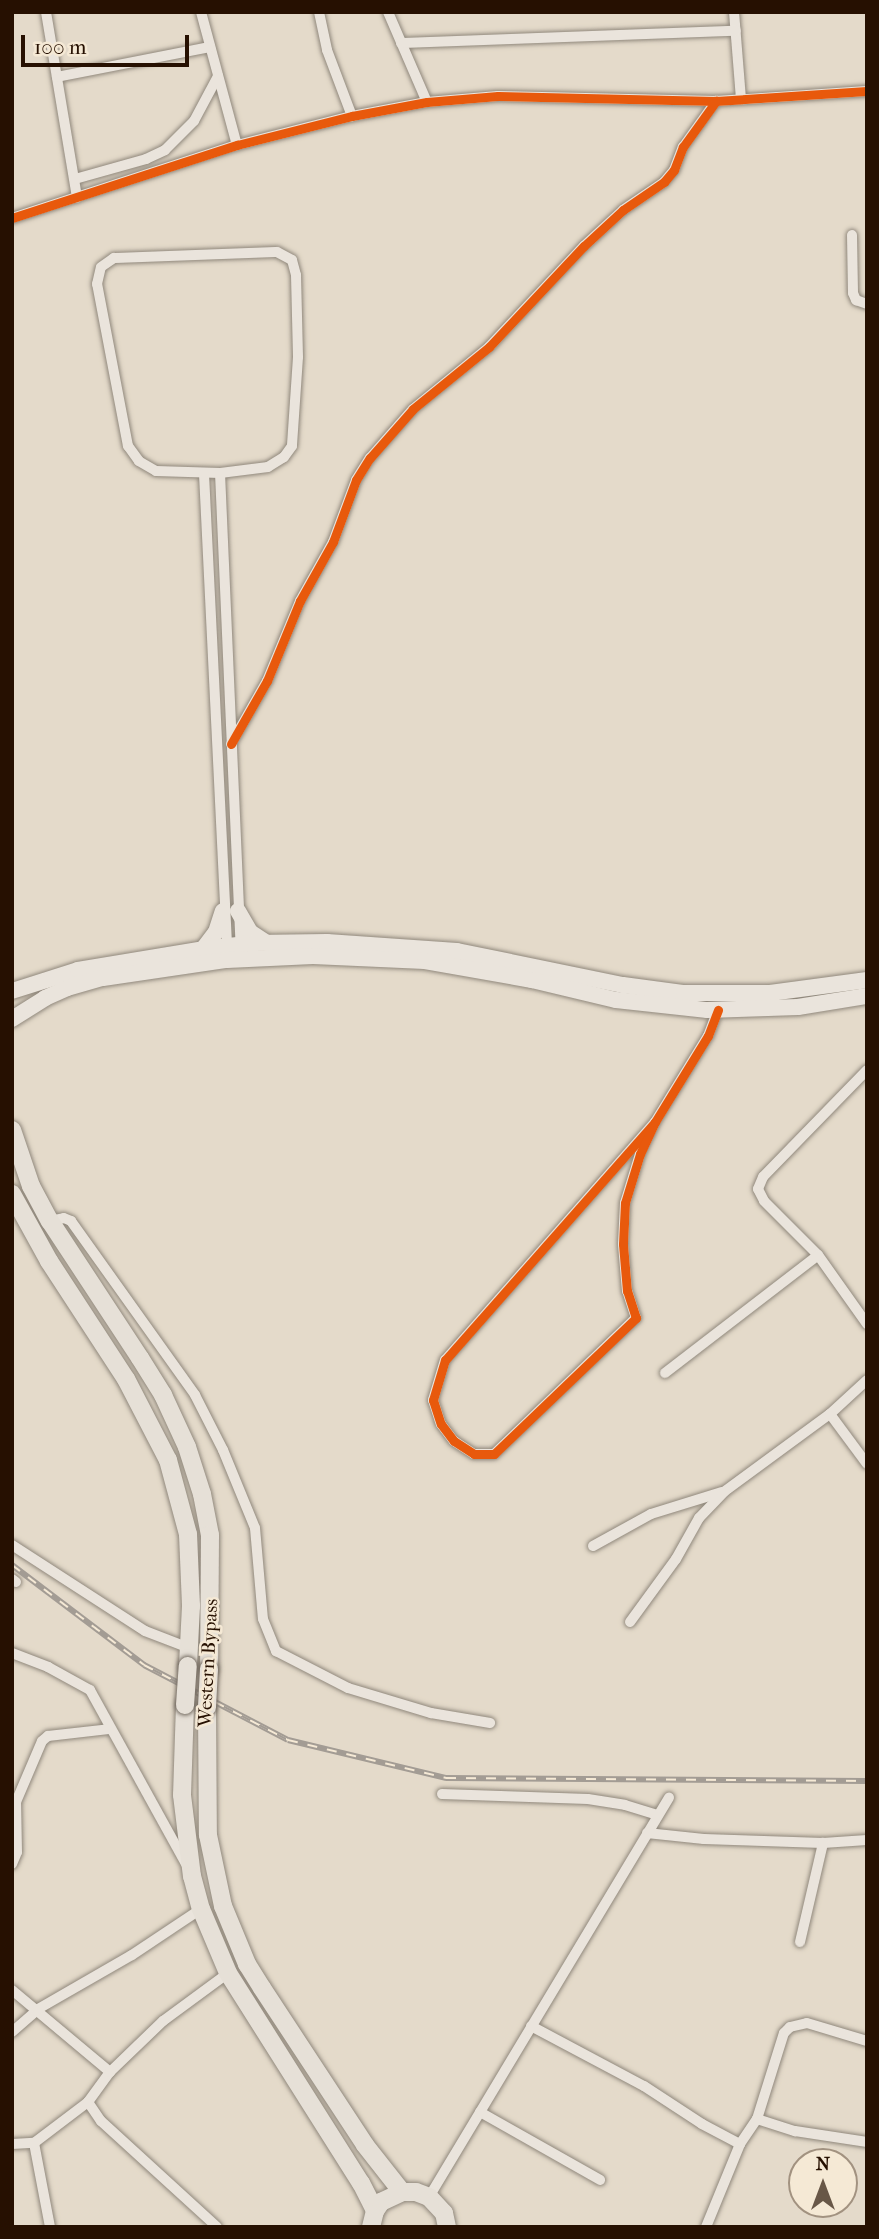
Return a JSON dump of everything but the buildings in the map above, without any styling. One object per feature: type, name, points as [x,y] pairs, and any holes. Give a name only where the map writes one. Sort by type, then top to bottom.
[{"type":"main road","points":[[203,949],[231,911],[250,932],[268,943]]},
{"type":"main road","points":[[12,1019],[44,998],[83,983],[268,943],[373,943],[427,947],[624,985],[684,993],[770,993],[867,980]]},
{"type":"main road","points":[[12,991],[78,970],[203,949],[425,961],[532,980],[616,1000],[718,1010],[798,1007],[867,996]]},
{"type":"main road","name":"Western Bypass","points":[[12,1130],[31,1186],[50,1221],[163,1395],[187,1447],[202,1494],[211,1535],[206,1706],[207,1825],[214,1873],[223,1906],[247,1964],[262,1988],[365,2146],[402,2192]]},
{"type":"main road","name":"Western Bypass","points":[[12,1194],[49,1261],[132,1388],[168,1460],[188,1534],[189,1648],[181,1795],[192,1876],[201,1909],[228,1973],[361,2183],[373,2219]]},
{"type":"main road","points":[[373,2219],[391,2195],[416,2192],[429,2197],[444,2213],[447,2227]]},
{"type":"street","points":[[47,12],[76,197]]},
{"type":"street","points":[[201,12],[237,145]]},
{"type":"street","points":[[319,12],[327,50],[352,116]]},
{"type":"street","points":[[388,12],[427,102]]},
{"type":"street","points":[[734,12],[741,99]]},
{"type":"street","points":[[401,43],[736,31]]},
{"type":"street","points":[[57,77],[210,47]]},
{"type":"street","points":[[75,178],[146,159],[165,150],[194,121],[218,76]]},
{"type":"street","points":[[12,218],[237,145],[352,116],[427,102],[498,96],[716,101],[867,91]]},
{"type":"street","points":[[231,744],[268,681],[300,601],[333,541],[356,480],[370,457],[412,409],[489,347],[584,246],[624,210],[664,182],[674,170],[683,147],[716,101]]},
{"type":"street","points":[[852,235],[853,293],[856,300],[867,304]]},
{"type":"street","points":[[276,252],[292,260],[296,275],[298,357],[292,446],[284,457],[268,467],[204,474],[156,471],[139,461],[128,446],[97,284],[101,267],[114,258],[276,252]]},
{"type":"street","points":[[220,473],[231,744],[231,911]]},
{"type":"street","points":[[204,474],[234,952]]},
{"type":"street","points":[[654,1122],[445,1360],[433,1400],[441,1424],[454,1441],[474,1454],[494,1454],[636,1318],[626,1279],[623,1244],[625,1203],[640,1154],[654,1122],[708,1036],[718,1010]]},
{"type":"street","points":[[867,1070],[763,1177],[758,1189],[764,1201],[818,1255],[867,1324]]},
{"type":"street","points":[[50,1221],[64,1218],[71,1221],[195,1395],[223,1450],[255,1528],[263,1619],[276,1651],[348,1688],[431,1713],[490,1723]]},
{"type":"street","points":[[665,1373],[818,1255]]},
{"type":"street","points":[[630,1622],[676,1559],[699,1518],[724,1491],[830,1414],[867,1380]]},
{"type":"street","points":[[830,1414],[867,1464]]},
{"type":"street","points":[[593,1546],[651,1514],[724,1491]]},
{"type":"street","points":[[12,1545],[145,1630],[189,1648]]},
{"type":"street","points":[[12,1653],[48,1667],[90,1690],[192,1876]]},
{"type":"street","points":[[12,1864],[17,1852],[16,1802],[42,1741],[48,1736],[109,1729]]},
{"type":"street","points":[[442,1794],[588,1799],[625,1805],[658,1815]]},
{"type":"street","points":[[429,2197],[669,1797]]},
{"type":"street","points":[[647,1833],[704,1839],[822,1843],[867,1840]]},
{"type":"street","points":[[800,1942],[822,1843]]},
{"type":"street","points":[[12,2032],[38,2009],[132,1955],[201,1909]]},
{"type":"street","points":[[12,2144],[34,2143],[88,2102],[110,2072],[163,2021],[228,1973]]},
{"type":"street","points":[[12,1990],[38,2009],[110,2072]]},
{"type":"street","points":[[706,2227],[740,2144],[757,2119],[784,2033],[790,2027],[807,2023],[821,2025],[867,2041]]},
{"type":"street","points":[[531,2026],[644,2085],[702,2124],[740,2144]]},
{"type":"street","points":[[88,2102],[101,2121],[217,2227]]},
{"type":"street","points":[[480,2112],[600,2180]]},
{"type":"street","points":[[757,2119],[794,2132],[867,2142]]},
{"type":"street","points":[[34,2143],[50,2227]]},
{"type":"railway","points":[[12,1565],[144,1665],[288,1740],[446,1778],[867,1781]]},
{"type":"cycle path","points":[[12,218],[237,145],[352,116],[427,102],[498,96],[716,101],[867,91]]},
{"type":"cycle path","points":[[231,744],[267,681],[300,601],[333,542],[356,480],[370,458],[413,409],[489,347],[584,246],[623,210],[664,182],[674,170],[683,147],[716,101]]},
{"type":"cycle path","points":[[655,1122],[445,1360],[433,1400],[441,1424],[454,1441],[474,1454],[494,1454],[636,1318],[627,1291],[623,1244],[625,1203],[640,1154],[655,1122],[708,1036],[718,1010]]}]
